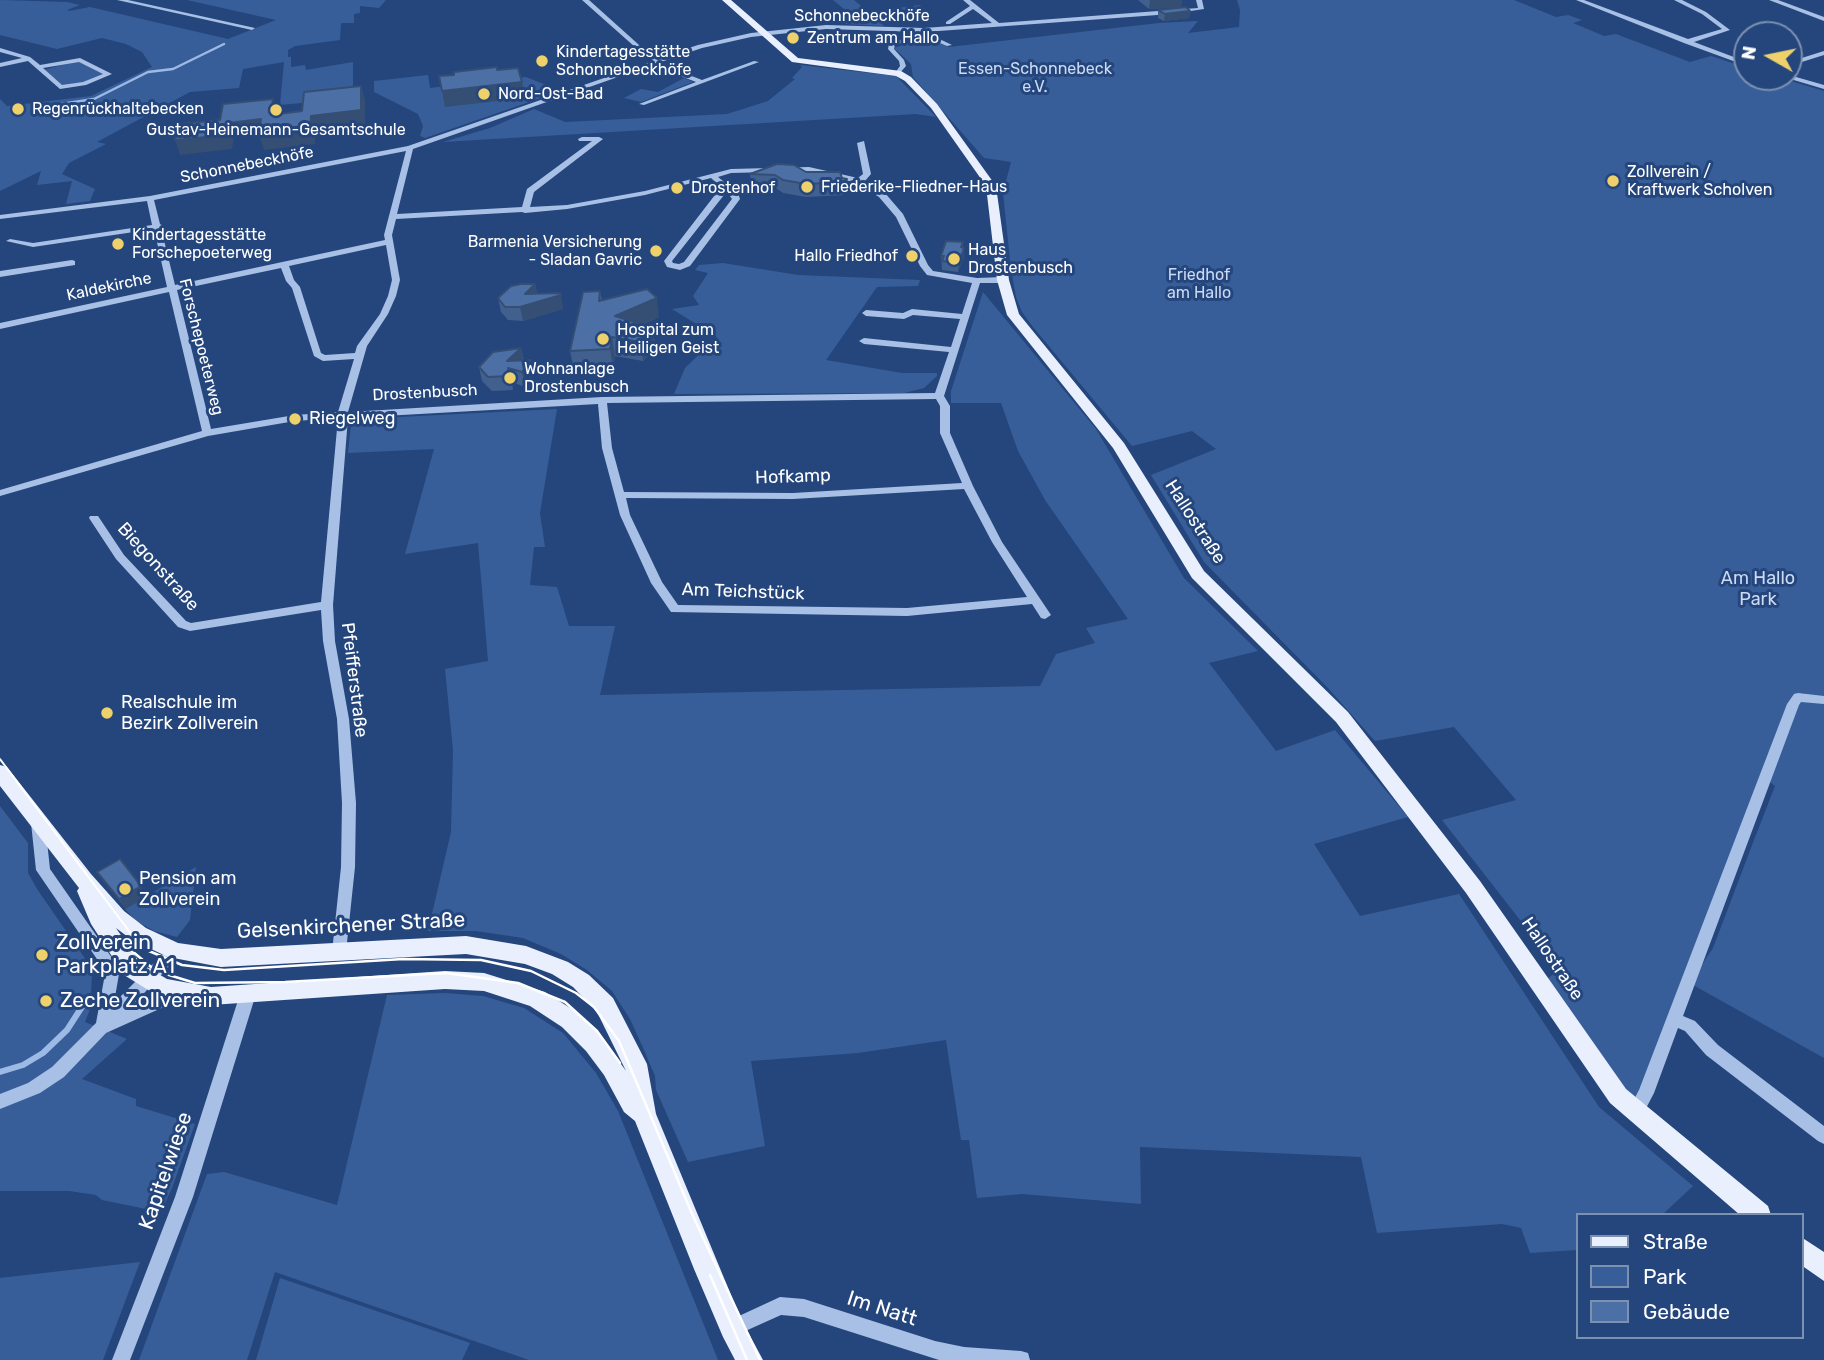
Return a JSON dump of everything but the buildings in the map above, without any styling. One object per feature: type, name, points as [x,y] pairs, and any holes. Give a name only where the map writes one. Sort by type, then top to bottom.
[{"type":"main road","points":[[726,0],[763,33],[802,62],[898,73]]},
{"type":"main road","name":"Hallostraße","points":[[898,73],[908,79],[938,112],[989,181],[1007,305],[1020,327],[1119,446],[1198,574],[1348,724],[1473,887],[1602,1076],[1636,1113],[1757,1213]]},
{"type":"main road","name":"Gelsenkirchener Straße","points":[[0,772],[84,880],[117,917],[139,934],[175,951],[221,958],[466,945],[526,955],[561,968],[582,981],[605,1005],[636,1064],[644,1114],[732,1328],[750,1360]]},
{"type":"main road","name":"Gelsenkirchener Straße","points":[[84,880],[98,918],[114,944],[132,969],[147,979],[181,992],[211,996],[445,979],[497,986],[537,999],[570,1020],[594,1044],[612,1068],[632,1104],[644,1114]]},
{"type":"main road","points":[[1803,1251],[1824,1268]]},
{"type":"street","points":[[120,0],[252,28]]},
{"type":"street","points":[[585,0],[655,62],[702,82]]},
{"type":"street","points":[[966,0],[998,25]]},
{"type":"street","name":"Schonnebeckhöfe","points":[[0,217],[150,198],[410,148],[710,43],[763,33],[826,27],[923,32],[1201,9],[1199,0]]},
{"type":"street","points":[[1579,0],[1733,59]]},
{"type":"street","points":[[1677,0],[1704,13],[1727,30],[1685,43]]},
{"type":"street","points":[[1772,0],[1824,19]]},
{"type":"street","points":[[948,23],[973,6]]},
{"type":"street","points":[[898,73],[903,66],[902,61],[891,49],[892,44],[923,32],[949,45]]},
{"type":"street","points":[[0,50],[28,58],[60,88],[84,84],[109,74],[80,60],[40,67]]},
{"type":"street","points":[[1803,61],[1824,53]]},
{"type":"street","points":[[0,65],[28,58]]},
{"type":"street","points":[[642,104],[756,62]]},
{"type":"street","points":[[1803,72],[1824,79]]},
{"type":"street","points":[[1803,81],[1824,87]]},
{"type":"street","points":[[524,211],[530,191],[598,139],[582,139]]},
{"type":"street","points":[[860,181],[867,174],[861,143]]},
{"type":"street","points":[[343,413],[359,356],[392,296],[396,280],[394,259],[388,242],[410,148]]},
{"type":"street","points":[[394,217],[524,211],[604,202],[712,175],[759,168],[809,169],[860,181],[892,205],[930,273],[978,281],[1003,280]]},
{"type":"street","points":[[712,175],[728,189],[736,199],[687,264],[680,267],[670,265],[668,261],[728,189]]},
{"type":"street","name":"Forschepoeterweg","points":[[150,198],[159,226],[171,288],[207,433]]},
{"type":"street","points":[[10,242],[33,245],[159,226]]},
{"type":"street","name":"Kaldekirche","points":[[0,326],[388,242]]},
{"type":"street","points":[[0,274],[72,263]]},
{"type":"street","points":[[284,263],[290,281],[296,287],[317,354],[323,358],[359,356]]},
{"type":"street","points":[[978,281],[940,397],[945,406],[945,433],[997,542],[1045,615]]},
{"type":"street","points":[[866,313],[904,316],[912,312],[965,317]]},
{"type":"street","points":[[864,341],[954,350]]},
{"type":"street","name":"Drostenbusch","points":[[1,491],[207,433],[277,420],[343,413],[602,401],[940,397]]},
{"type":"street","name":"Am Teichstück","points":[[602,401],[607,448],[632,533],[657,583],[675,610],[907,612],[1033,600]]},
{"type":"street","name":"Pfeifferstraße","points":[[338,952],[348,867],[349,803],[343,719],[329,641],[327,605],[343,413]]},
{"type":"street","name":"Hofkamp","points":[[619,495],[793,496],[968,486]]},
{"type":"street","name":"Biegonstraße","points":[[94,518],[120,557],[182,624],[190,627],[327,605]]},
{"type":"street","points":[[1636,1113],[1646,1093],[1793,704],[1798,697],[1824,700]]},
{"type":"street","points":[[38,822],[43,870],[107,962],[112,974],[102,1028]]},
{"type":"street","points":[[0,1102],[34,1088],[58,1072],[175,951]]},
{"type":"street","points":[[102,1028],[181,992]]},
{"type":"street","name":"Kapitelwiese","points":[[121,1360],[184,1197],[248,994]]},
{"type":"street","points":[[1673,1019],[1690,1026],[1712,1050],[1824,1136]]},
{"type":"street","name":"Im Natt","points":[[732,1328],[780,1307],[804,1308],[935,1350],[964,1356],[1021,1360]]},
{"type":"green space","points":[[0,0],[67,2],[80,5],[67,10],[69,11],[90,7],[228,39],[276,20],[187,0],[386,0],[379,8],[360,6],[360,13],[354,14],[354,23],[341,23],[340,40],[295,46],[288,50],[291,67],[305,65],[306,70],[353,62],[353,98],[280,105],[284,62],[243,69],[239,88],[190,92],[97,142],[106,144],[69,163],[62,174],[95,189],[90,201],[66,204],[72,181],[37,185],[41,171],[0,191],[0,99],[7,106],[91,96],[152,67],[142,52],[126,44],[102,38],[57,49],[0,35]]},
{"type":"green space","points":[[833,0],[854,0],[868,12],[920,5],[928,12],[924,15],[876,18],[884,26],[845,24],[850,14]]},
{"type":"green space","points":[[1237,0],[1514,0],[1556,17],[1568,15],[1582,20],[1573,23],[1604,36],[1616,34],[1690,62],[1711,56],[1733,63],[1733,91],[1803,91],[1803,85],[1824,91],[1824,1058],[1693,985],[1697,972],[1713,948],[1775,786],[1766,779],[1794,705],[1804,693],[1796,697],[1635,1107],[1543,982],[1559,970],[1442,820],[1516,800],[1454,727],[1375,741],[1328,688],[1204,562],[1151,475],[1216,449],[1192,431],[1132,446],[1033,327],[1022,312],[1016,297],[1011,269],[1003,193],[1011,162],[984,158],[913,77],[911,64],[894,48],[925,37],[949,47],[1198,21],[1188,33],[1239,27],[1240,10]]},
{"type":"green space","points":[[78,61],[105,74],[91,81],[64,86],[59,85],[43,70]]},
{"type":"green space","points":[[800,65],[896,76],[936,117],[916,114],[443,142],[490,128],[534,109],[565,122],[727,114],[768,101],[795,79],[792,78],[802,67]]},
{"type":"green space","points":[[428,75],[430,88],[526,77],[561,91],[425,138],[420,136],[423,126],[418,114],[374,92],[374,81]]},
{"type":"green space","points":[[684,78],[693,82],[641,102],[624,98],[641,89],[658,92]]},
{"type":"green space","points":[[723,263],[798,275],[920,280],[918,286],[877,287],[826,360],[902,373],[937,373],[937,376],[924,388],[904,393],[674,394],[685,368],[717,337],[672,309],[699,305],[693,296],[708,273],[695,270],[699,265]]},
{"type":"green space","points":[[983,292],[1096,429],[1184,578],[1258,651],[1209,663],[1276,751],[1335,730],[1408,817],[1314,844],[1360,916],[1459,894],[1599,1107],[1693,1186],[1664,1213],[1576,1213],[1576,1250],[1530,1253],[1521,1228],[1502,1224],[1377,1233],[1361,1157],[1140,1147],[1141,1204],[1022,1194],[977,1198],[969,1140],[961,1140],[946,1040],[858,1053],[751,1061],[765,1146],[688,1162],[656,1090],[655,1076],[644,1050],[630,1019],[612,991],[587,970],[561,954],[523,938],[476,931],[428,931],[451,832],[453,750],[445,669],[488,661],[478,543],[405,554],[434,449],[348,453],[351,424],[361,419],[557,409],[540,513],[545,547],[534,547],[530,585],[557,587],[569,626],[615,626],[600,695],[1040,686],[1056,654],[1095,643],[1086,628],[1128,619],[1045,500],[1018,451],[1001,403],[951,403],[951,391]]},
{"type":"green space","name":"Zeche Zollverein","points":[[0,806],[28,843],[28,873],[92,973],[91,996],[95,996],[85,1022],[127,1039],[82,1079],[136,1099],[136,1106],[195,1124],[161,1212],[102,1200],[96,1195],[69,1191],[0,1191]]},
{"type":"green space","points":[[196,867],[190,920],[177,937],[154,931],[135,920],[125,909]]},
{"type":"green space","points":[[445,993],[483,996],[524,1008],[563,1033],[596,1073],[618,1111],[718,1360],[529,1360],[275,1272],[247,1360],[139,1360],[207,1174],[224,1172],[337,1205],[387,995]]},
{"type":"green space","points":[[140,1262],[103,1360],[0,1360],[0,1278]]},
{"type":"green space","points":[[280,1278],[470,1343],[462,1360],[256,1360]]},
{"type":"waterway","points":[[61,104],[94,99],[148,72],[173,69],[224,44]]},
{"type":"waterway","points":[[0,1072],[23,1065],[43,1053],[67,1030],[87,999]]},
{"type":"tram line","points":[[0,759],[138,943],[150,952]]},
{"type":"tram line","points":[[122,938],[134,952]]},
{"type":"tram line","points":[[132,951],[156,971],[195,983],[285,982],[446,973],[518,983],[565,1002],[597,1031],[620,1063]]},
{"type":"tram line","points":[[150,952],[182,965],[224,970],[403,959],[481,960],[531,971],[576,993],[594,1007],[619,1041],[693,1216],[760,1360]]},
{"type":"tram line","points":[[710,1275],[747,1360]]},
{"type":"place","name":"Zentrum am Hallo","points":[[793,38]]},
{"type":"place","name":"Kindertagesstätte Schonnebeckhöfe","points":[[542,61]]},
{"type":"place","name":"Nord-Ost-Bad","points":[[484,94]]},
{"type":"place","name":"Regenrückhaltebecken","points":[[18,109]]},
{"type":"place","name":"Gustav-Heinemann-Gesamtschule","points":[[276,110]]},
{"type":"place","name":"Zollverein / Kraftwerk Scholven","points":[[1613,181]]},
{"type":"place","name":"Friederike-Fliedner-Haus","points":[[807,187]]},
{"type":"place","name":"Drostenhof","points":[[677,188]]},
{"type":"place","name":"Kindertagesstätte Forschepoeterweg","points":[[118,244]]},
{"type":"place","name":"Barmenia Versicherung - Sladan Gavric","points":[[656,251]]},
{"type":"place","name":"Hallo Friedhof","points":[[912,256]]},
{"type":"place","name":"Haus Drostenbusch","points":[[954,259]]},
{"type":"place","name":"Hospital zum Heiligen Geist","points":[[603,339]]},
{"type":"place","name":"Wohnanlage Drostenbusch","points":[[510,378]]},
{"type":"place","name":"Riegelweg","points":[[295,419]]},
{"type":"place","name":"Realschule im Bezirk Zollverein","points":[[107,713]]},
{"type":"place","name":"Pension am Zollverein","points":[[125,889]]},
{"type":"place","name":"Zollverein Parkplatz A1","points":[[42,955]]},
{"type":"place","name":"Zeche Zollverein","points":[[46,1001]]},
{"type":"park label","name":"Essen-Schonnebeck e.V.","points":[[1035,78]]},
{"type":"park label","name":"Friedhof am Hallo","points":[[1199,284]]},
{"type":"park label","name":"Am Hallo Park","points":[[1758,589]]}]
